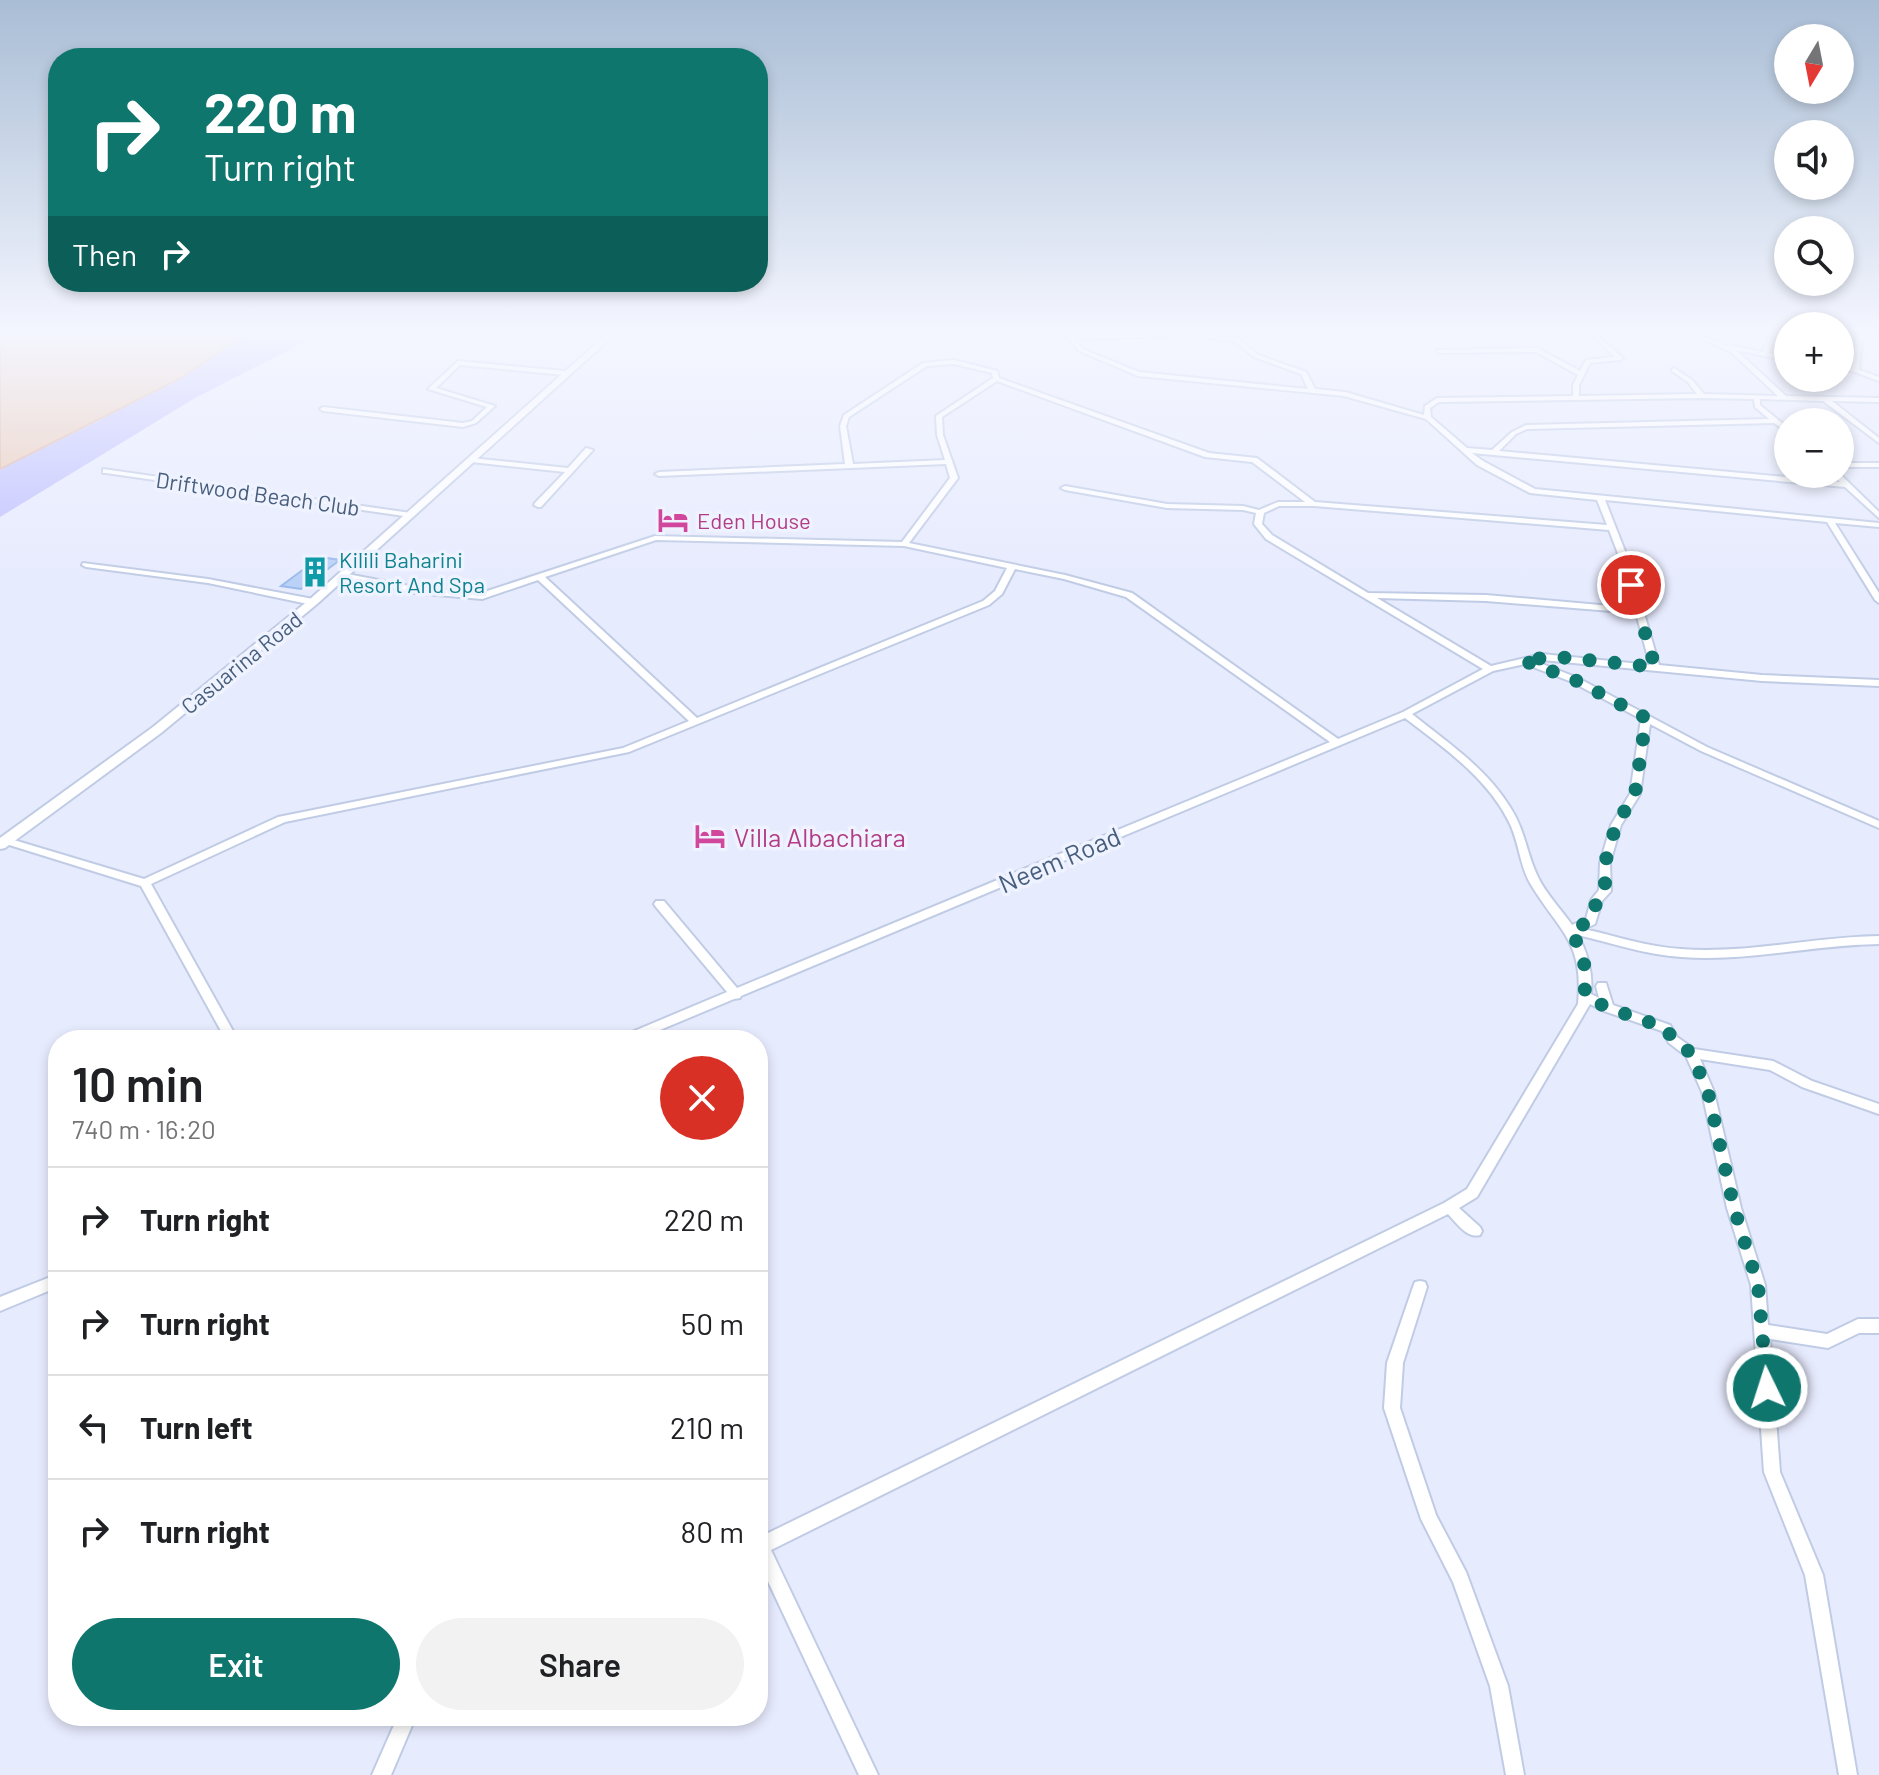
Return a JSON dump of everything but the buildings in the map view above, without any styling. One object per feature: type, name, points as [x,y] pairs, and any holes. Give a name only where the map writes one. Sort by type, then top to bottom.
[{"type":"street","points":[[384,417],[456,426],[474,422],[480,417]]},
{"type":"street","name":"Casuarina Road","points":[[3,843],[157,730],[313,602],[517,417]]},
{"type":"street","points":[[846,417],[843,419],[849,464]]},
{"type":"street","points":[[904,544],[953,480],[939,417]]},
{"type":"street","points":[[1102,417],[1208,455],[1254,460],[1314,504]]},
{"type":"street","points":[[1424,417],[1480,463],[1527,489],[1879,525]]},
{"type":"street","points":[[1847,417],[1879,441]]},
{"type":"street","points":[[1493,453],[1514,433],[1526,427],[1774,421]]},
{"type":"street","points":[[538,505],[589,450]]},
{"type":"street","points":[[1468,450],[1774,478]]},
{"type":"street","points":[[471,460],[570,470]]},
{"type":"street","points":[[659,474],[948,462]]},
{"type":"street","points":[[1854,465],[1879,465]]},
{"type":"street","name":"Driftwood Beach Club","points":[[106,471],[411,515]]},
{"type":"street","points":[[1065,488],[1167,506],[1230,507],[1260,512],[1278,504],[1314,504],[1611,528]]},
{"type":"street","points":[[1850,488],[1879,516]]},
{"type":"street","points":[[1600,498],[1641,611],[1655,667]]},
{"type":"street","points":[[1260,512],[1258,524],[1269,537],[1490,669]]},
{"type":"street","points":[[1830,521],[1879,600]]},
{"type":"street","points":[[342,575],[472,596],[498,593],[655,538],[904,544],[1105,587],[1139,600],[1337,743]]},
{"type":"street","points":[[86,565],[170,575],[313,602]]},
{"type":"street","points":[[3,843],[145,883],[282,819],[600,757],[634,747],[986,603],[999,592],[1012,566]]},
{"type":"street","points":[[540,577],[695,721]]},
{"type":"street","points":[[1366,595],[1486,598],[1641,611]]},
{"type":"street","name":"Neem Road","points":[[649,1030],[1406,714],[1490,669],[1522,660],[1558,657],[1762,678],[1879,683]]},
{"type":"street","points":[[1522,660],[1575,680],[1704,749],[1879,825]]},
{"type":"street","points":[[768,1543],[1472,1193],[1584,1004],[1584,958],[1571,930],[1530,873],[1519,831],[1506,808],[1474,768],[1406,714]]},
{"type":"street","points":[[1571,930],[1591,921],[1597,900],[1605,891],[1605,863],[1616,825],[1635,794],[1646,718]]},
{"type":"street","points":[[145,883],[226,1030]]},
{"type":"street","points":[[660,904],[736,995]]},
{"type":"street","points":[[1571,930],[1678,953],[1740,952],[1832,941],[1879,940]]},
{"type":"street","points":[[1602,986],[1608,1008]]},
{"type":"street","points":[[1585,996],[1608,1008],[1666,1028],[1673,1040],[1691,1053],[1773,1066],[1807,1084],[1879,1109]]},
{"type":"street","points":[[1691,1053],[1708,1092],[1734,1208],[1746,1237],[1758,1285],[1772,1472],[1814,1575],[1848,1775]]},
{"type":"street","points":[[1449,1207],[1475,1231]]},
{"type":"street","points":[[0,1304],[48,1284]]},
{"type":"street","points":[[1420,1287],[1395,1363],[1392,1408],[1429,1519],[1460,1578],[1499,1686],[1515,1775]]},
{"type":"street","points":[[1763,1331],[1828,1341],[1858,1326],[1879,1326]]},
{"type":"street","points":[[768,1566],[869,1775]]},
{"type":"street","points":[[381,1775],[403,1726]]},
{"type":"sand","points":[[105,417],[164,417],[0,517],[0,469]]},
{"type":"shaded area","points":[[0,417],[104,417],[0,469]]},
{"type":"place","name":"Eden House","points":[[673,520]]},
{"type":"place","name":"Kilili Baharini Resort And Spa","points":[[315,572]]},
{"type":"place","name":"Villa Albachiara","points":[[710,836]]},
{"type":"route","points":[[1631,585],[1655,667],[1558,657],[1522,660],[1575,680],[1646,718],[1635,794],[1616,825],[1605,863],[1605,891],[1597,900],[1591,921],[1571,930],[1584,958],[1585,996],[1608,1008],[1666,1028],[1673,1040],[1691,1053],[1708,1092],[1734,1208],[1746,1237],[1758,1285],[1767,1388]]}]
